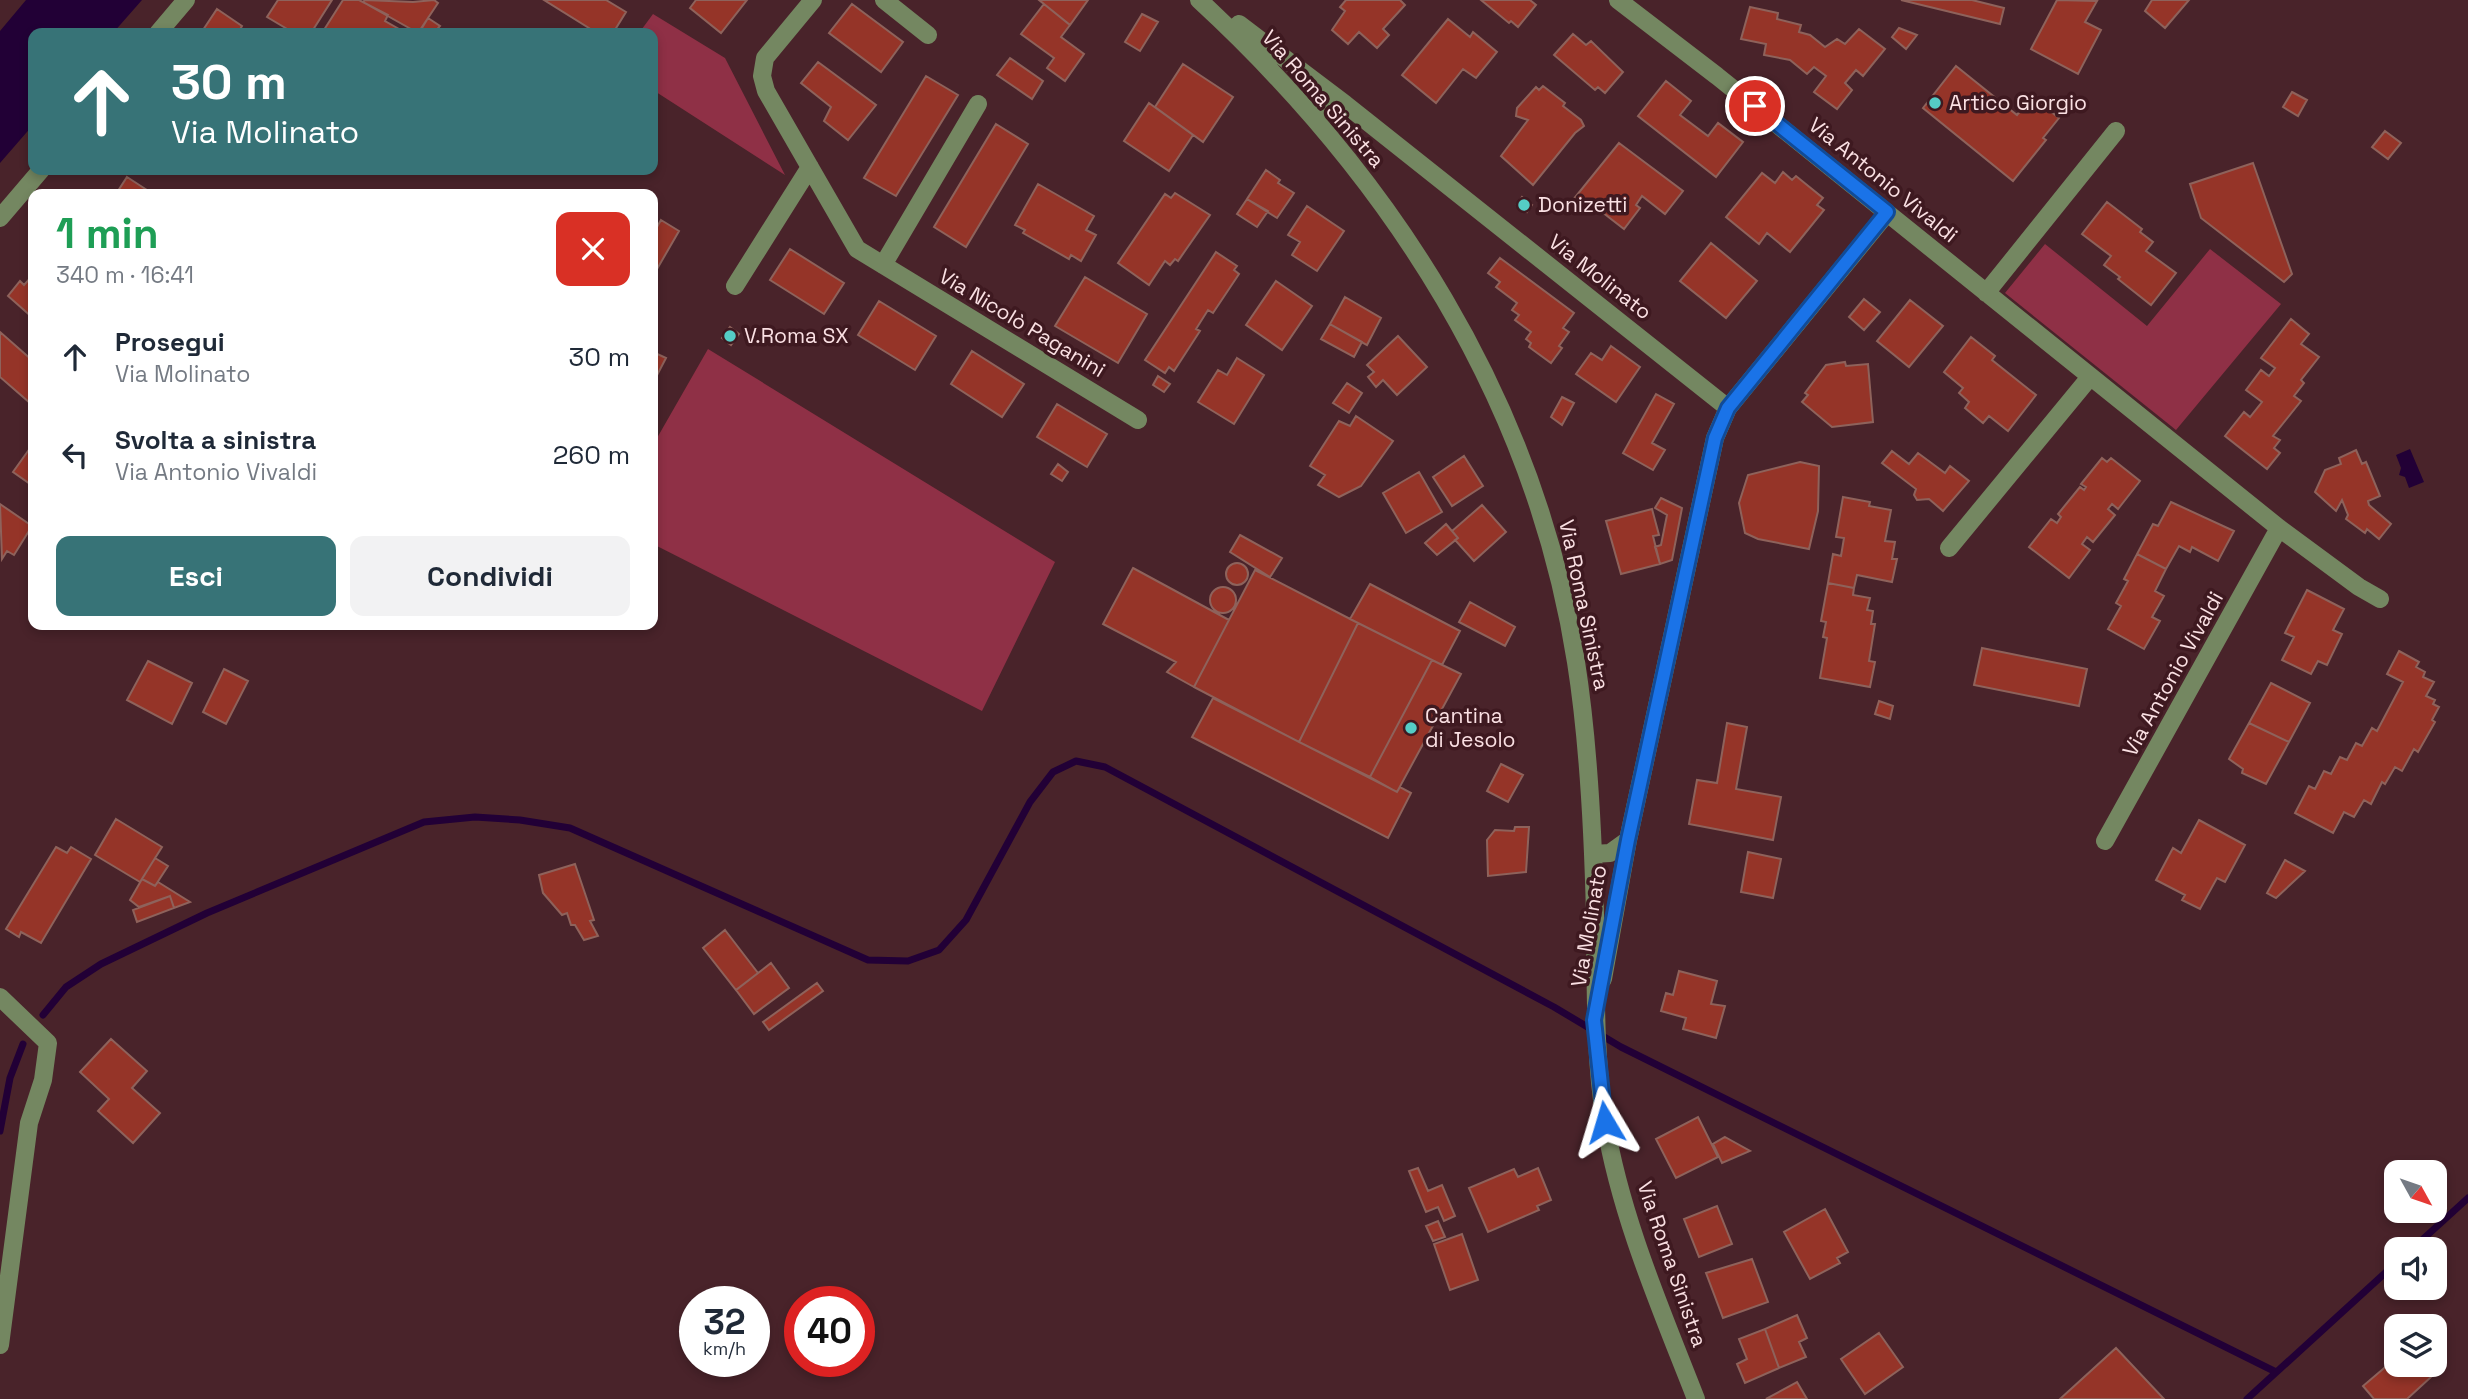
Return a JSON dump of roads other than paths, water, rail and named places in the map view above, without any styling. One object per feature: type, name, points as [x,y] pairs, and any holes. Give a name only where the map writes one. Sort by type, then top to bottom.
[{"type":"street","points":[[162,28],[186,0]]},
{"type":"street","name":"Via Nicolò Paganini","points":[[813,0],[765,58],[762,76],[766,91],[857,249],[1138,420]]},
{"type":"street","points":[[884,0],[928,35]]},
{"type":"street","name":"Via Roma Sinistra","points":[[1199,0],[1253,49],[1315,118],[1404,234],[1445,297],[1485,371],[1520,450],[1539,502],[1570,628],[1582,703],[1593,854],[1594,1020],[1605,1122],[1629,1219],[1696,1399]]},
{"type":"street","name":"Via Molinato","points":[[1205,0],[1280,53],[1728,408]]},
{"type":"street","name":"Via Antonio Vivaldi","points":[[1618,0],[1887,212],[2279,528],[2359,587],[2380,598]]},
{"type":"street","points":[[883,265],[978,104]]},
{"type":"street","points":[[1315,118],[1330,108],[1345,104]]},
{"type":"street","points":[[1986,293],[2116,131]]},
{"type":"street","points":[[734,286],[810,167]]},
{"type":"street","points":[[0,218],[37,175]]},
{"type":"street","name":"Via Molinato","points":[[1594,1020],[1628,840],[1715,438],[1728,408],[1887,212]]},
{"type":"street","points":[[1949,548],[2090,377]]},
{"type":"street","name":"Via Antonio Vivaldi","points":[[2105,841],[2279,528]]},
{"type":"street","name":"Via Molinato","points":[[1593,854],[1610,853],[1628,840]]},
{"type":"street","points":[[0,997],[48,1043],[43,1080],[29,1123],[0,1345]]},
{"type":"waterway","points":[[43,1015],[66,987],[101,964],[207,913],[424,822],[475,817],[520,820],[570,828],[868,960],[908,961],[939,950],[966,920],[1030,802],[1053,772],[1076,761],[1105,767],[1554,1007],[1621,1047],[2276,1372]]},
{"type":"waterway","points":[[0,1131],[10,1078],[23,1044]]},
{"type":"waterway","points":[[2425,1237],[2468,1198]]},
{"type":"waterway","points":[[2247,1399],[2384,1274]]},
{"type":"place","name":"Artico Giorgio","points":[[1935,103]]},
{"type":"place","name":"Donizetti","points":[[1524,205]]},
{"type":"place","name":"V.Roma SX","points":[[730,336]]},
{"type":"place","name":"Cantina di Jesolo","points":[[1411,728]]}]
